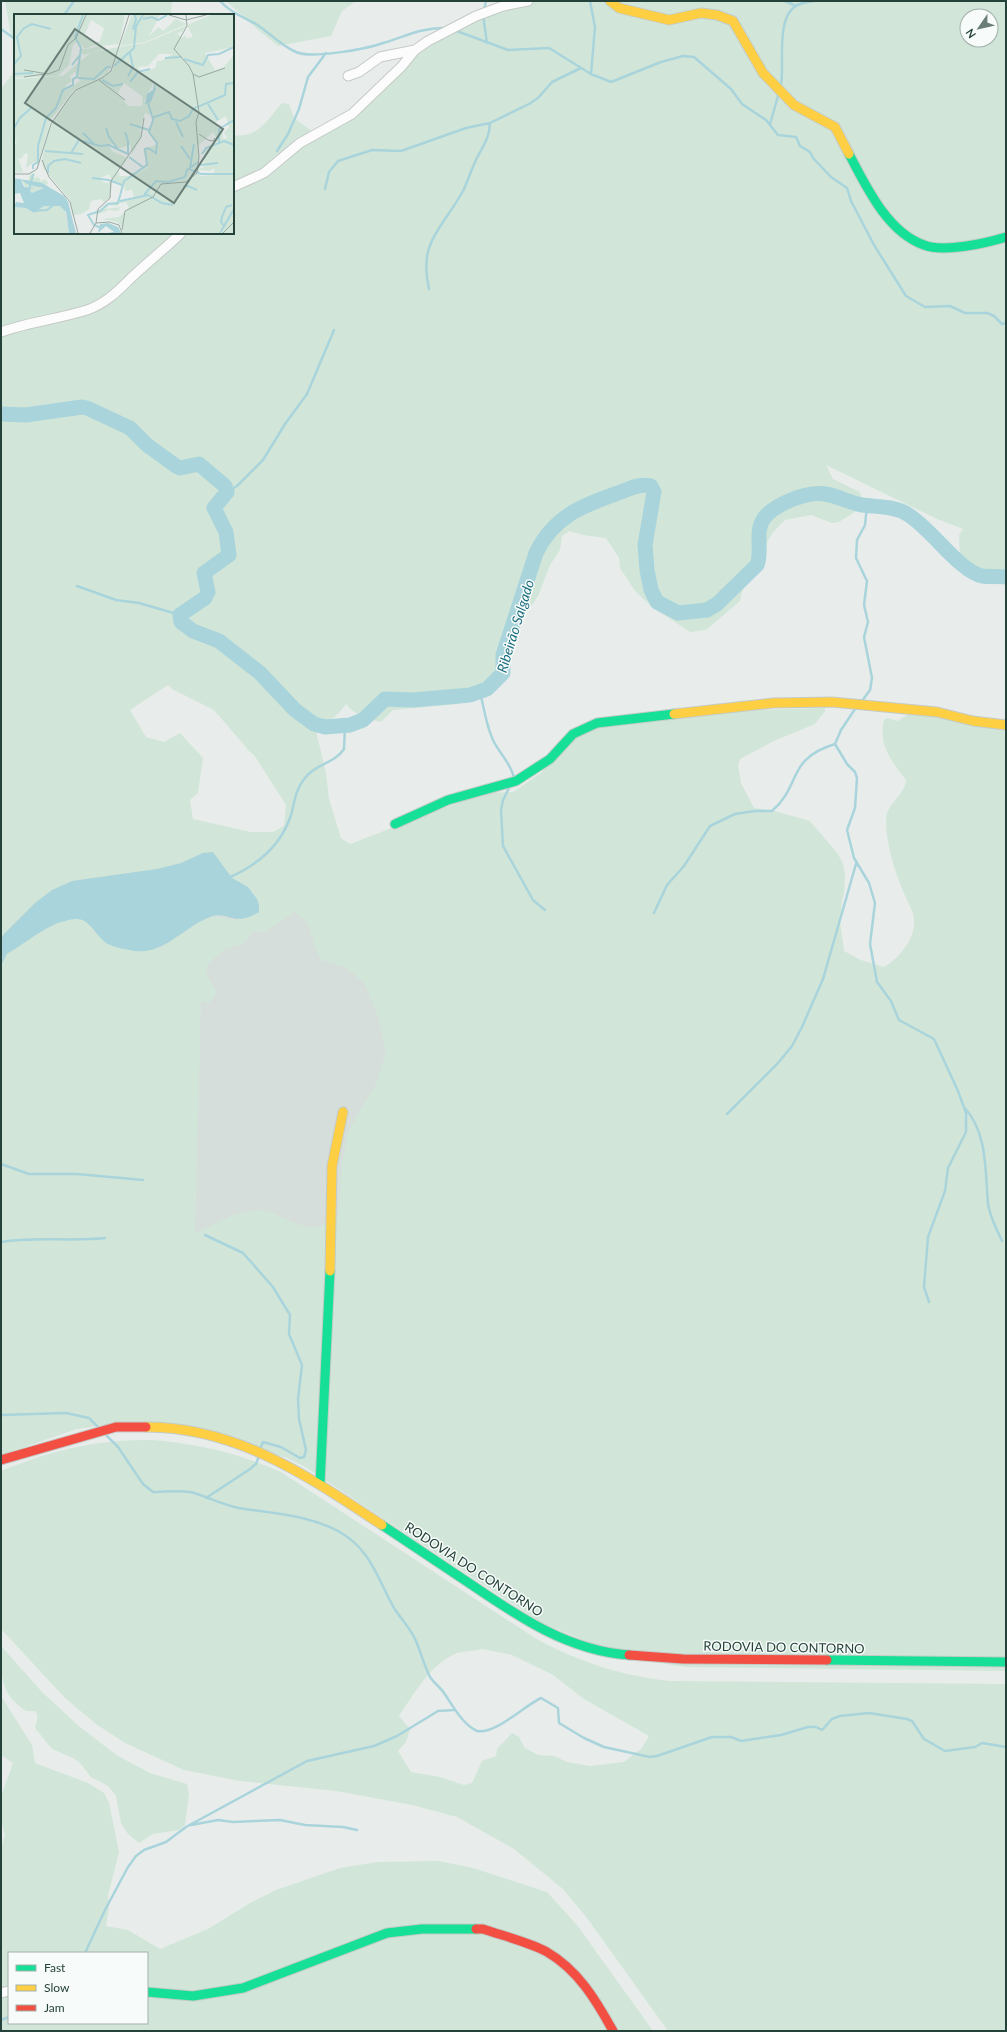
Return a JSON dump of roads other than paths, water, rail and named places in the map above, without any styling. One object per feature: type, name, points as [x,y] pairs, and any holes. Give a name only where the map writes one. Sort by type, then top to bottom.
[{"type":"street","points":[[348,76],[359,72],[380,57],[415,50],[476,16],[503,6],[528,1]]},
{"type":"street","points":[[610,1],[618,8],[669,20],[701,13],[717,15],[732,20],[764,73],[794,105],[835,127],[876,201],[892,222],[907,237],[925,246],[944,247],[1006,237]]},
{"type":"street","points":[[234,187],[264,173],[300,143],[352,114],[415,50]]},
{"type":"street","points":[[1,332],[15,327],[59,318],[98,305],[124,286],[180,234]]},
{"type":"street","points":[[395,824],[448,800],[516,781],[550,759],[573,734],[597,723],[773,703],[832,702],[937,712],[973,721],[1006,725]]},
{"type":"street","points":[[320,1484],[332,1221],[332,1166],[343,1112]]},
{"type":"street","name":"RODOVIA DO CONTORNO","points":[[1,1460],[116,1427],[159,1427],[202,1433],[252,1448],[286,1464],[320,1484],[526,1621],[569,1641],[615,1654],[683,1659],[1006,1662]]},
{"type":"street","points":[[148,1992],[193,1996],[243,1988],[387,1933],[422,1929],[483,1929],[546,1951],[572,1970],[596,2000],[613,2031]]},
{"type":"water","points":[[213,852],[232,878],[248,887],[257,899],[259,912],[243,919],[216,915],[200,922],[162,946],[152,950],[141,951],[124,949],[108,944],[89,925],[76,919],[56,924],[46,929],[1,957],[1,939],[4,934],[35,903],[52,890],[72,881],[157,869],[181,863],[203,853]]},
{"type":"waterway","points":[[65,14],[74,1]]},
{"type":"waterway","points":[[220,1],[232,11],[256,24],[285,46],[303,54],[326,54],[352,50],[375,45],[429,29],[445,28]]},
{"type":"waterway","points":[[484,10],[486,1]]},
{"type":"waterway","points":[[590,1],[595,27],[591,74]]},
{"type":"waterway","points":[[785,1],[796,6]]},
{"type":"waterway","points":[[781,85],[782,40],[787,18],[792,9],[800,4],[815,1]]},
{"type":"waterway","points":[[483,15],[487,43]]},
{"type":"waterway","points":[[1,29],[14,38]]},
{"type":"waterway","points":[[454,30],[508,50],[549,48],[591,74],[611,82],[661,62],[683,56],[694,57],[731,89],[742,104],[766,120],[778,135],[796,137],[800,146],[810,152],[813,158],[831,177],[847,188],[851,201],[874,245],[906,296],[925,307],[950,306],[965,313],[987,313],[994,316],[1002,324],[1006,323]]},
{"type":"waterway","points":[[277,151],[288,134],[299,109],[308,77],[326,53]]},
{"type":"waterway","points":[[325,189],[329,172],[338,161],[372,150],[401,151],[466,128],[490,123],[529,104],[538,98],[552,82],[581,68]]},
{"type":"waterway","points":[[770,124],[778,96]]},
{"type":"waterway","points":[[429,289],[426,273],[429,247],[440,226],[463,191],[487,138],[490,123]]},
{"type":"waterway","points":[[227,492],[237,486],[263,460],[285,424],[307,394],[334,330]]},
{"type":"waterway","name":"Ribeirão Salgado","points":[[1,414],[26,415],[82,407],[87,408],[130,428],[147,445],[176,466],[180,468],[199,464],[225,486],[227,492],[214,508],[226,532],[229,555],[204,573],[208,592],[205,598],[180,615],[181,622],[193,631],[219,641],[260,673],[295,710],[314,724],[325,727],[350,725],[363,720],[385,699],[413,700],[470,695],[487,689],[503,673],[503,655],[536,553],[543,540],[560,521],[570,514],[593,503],[630,488],[639,486],[651,486],[654,492],[645,545],[647,570],[651,590],[657,602],[678,613],[707,610],[717,604],[757,565],[759,559],[759,535],[761,523],[764,518],[783,503],[801,497],[818,494],[830,495],[862,505],[891,508],[902,511],[916,520],[954,558],[973,572],[982,576],[1006,577]]},
{"type":"waterway","points":[[862,701],[870,690],[872,678],[864,637],[868,622],[864,605],[867,581],[856,558],[857,540],[865,525],[867,506]]},
{"type":"waterway","points":[[77,586],[116,600],[139,603],[180,615]]},
{"type":"waterway","points":[[480,692],[491,734],[496,745],[508,763],[514,778]]},
{"type":"waterway","points":[[855,709],[841,730],[835,744],[847,764],[855,772],[857,778],[855,808],[847,830],[854,858],[869,883],[875,903],[870,944],[877,982],[891,1001],[899,1020],[934,1039],[958,1091],[966,1113],[966,1132],[948,1168],[945,1191],[928,1237],[924,1287],[929,1302]]},
{"type":"waterway","points":[[228,878],[258,861],[275,845],[287,826],[297,791],[302,782],[309,773],[335,758],[344,749],[345,726]]},
{"type":"waterway","points":[[654,913],[667,885],[684,866],[710,826],[735,814],[755,811],[772,811],[788,792],[801,765],[819,750],[835,744]]},
{"type":"waterway","points":[[509,788],[503,800],[501,810],[503,846],[533,900],[545,910]]},
{"type":"waterway","points":[[727,1114],[778,1063],[792,1046],[802,1027],[823,979],[856,864]]},
{"type":"waterway","points":[[1,963],[6,953]]},
{"type":"waterway","points":[[964,1107],[972,1117],[981,1140],[984,1153],[989,1209],[1002,1241]]},
{"type":"waterway","points":[[1,1164],[29,1174],[77,1174],[143,1180]]},
{"type":"waterway","points":[[205,1235],[243,1253],[273,1287],[290,1315],[289,1334],[302,1365],[298,1399],[299,1419],[306,1450],[304,1457],[300,1458],[281,1447],[263,1442],[261,1447]]},
{"type":"waterway","points":[[1,1242],[27,1239],[105,1238]]},
{"type":"waterway","points":[[1,1415],[66,1413],[89,1418],[98,1427]]},
{"type":"waterway","points":[[106,1435],[118,1447],[143,1484],[153,1492],[190,1492],[238,1508],[304,1518],[338,1531],[349,1538],[366,1555],[378,1575],[394,1608],[416,1641],[430,1677],[462,1719],[477,1731],[485,1731],[501,1724],[541,1698],[558,1708],[559,1723],[584,1738],[604,1747],[650,1757],[712,1737],[731,1737],[741,1741],[781,1735],[808,1727],[816,1727],[822,1730],[832,1719],[840,1716],[869,1713],[912,1721],[924,1739],[945,1751],[975,1747],[982,1743],[1006,1747]]},
{"type":"waterway","points":[[206,1498],[250,1469],[256,1464],[259,1456]]},
{"type":"waterway","points":[[85,1952],[105,1910],[128,1867],[136,1856],[144,1850],[166,1842],[186,1827],[307,1761],[374,1746],[397,1736],[438,1711],[454,1710]]},
{"type":"waterway","points":[[191,1825],[218,1820],[233,1822],[280,1820],[305,1825],[343,1827],[357,1830]]},
{"type":"waterway","points":[[1,2020],[8,2017]]}]
